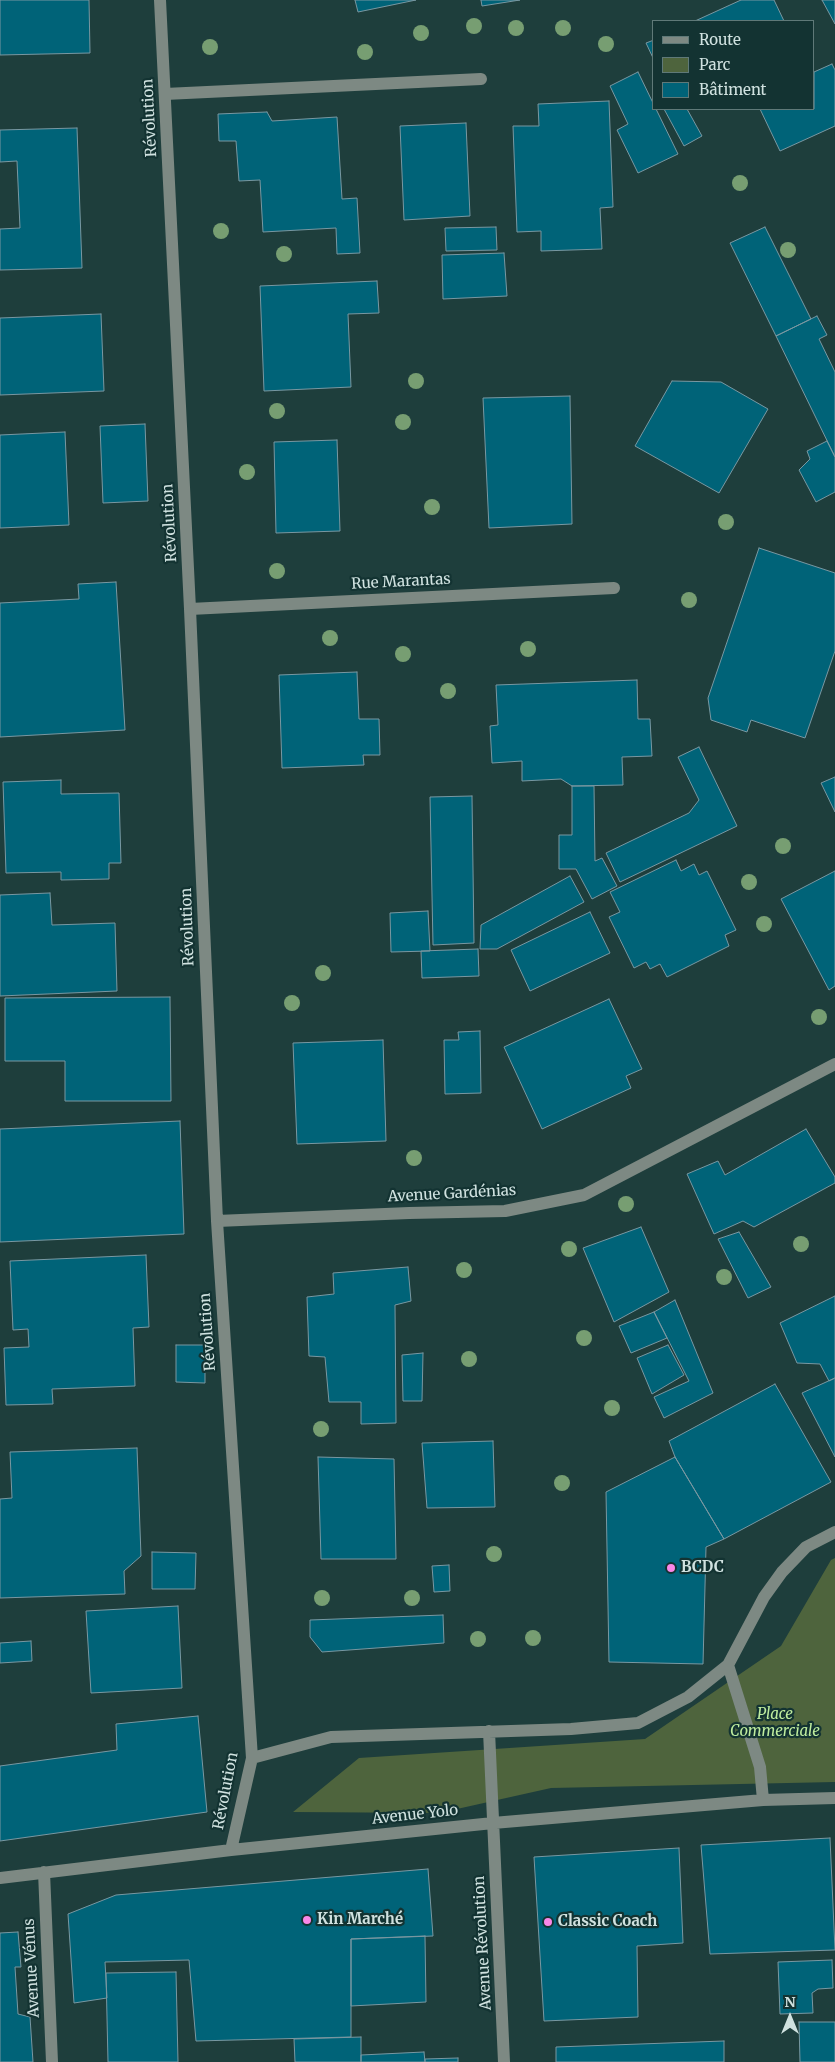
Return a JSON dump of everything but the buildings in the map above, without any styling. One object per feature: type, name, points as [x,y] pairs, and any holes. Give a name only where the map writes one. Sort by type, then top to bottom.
[{"type":"street","name":"Révolution","points":[[160,0],[190,609],[217,1221],[252,1758],[231,1850]]},
{"type":"street","points":[[165,94],[481,79]]},
{"type":"street","name":"Rue Marantas","points":[[190,609],[614,588]]},
{"type":"street","name":"Avenue Gardénias","points":[[217,1221],[409,1212],[506,1211],[584,1195],[835,1064]]},
{"type":"street","points":[[252,1758],[331,1737],[571,1730],[638,1722],[688,1697],[728,1665],[764,1597],[782,1572],[806,1547],[835,1532]]},
{"type":"street","points":[[728,1665],[760,1767],[763,1800]]},
{"type":"street","name":"Avenue Révolution","points":[[489,1731],[504,2062]]},
{"type":"street","name":"Avenue Yolo","points":[[0,1878],[231,1850],[493,1823],[763,1800],[835,1798]]},
{"type":"street","name":"Avenue Vénus","points":[[44,1872],[52,2062]]},
{"type":"green space","name":"Place Commerciale","points":[[835,1558],[835,1782],[551,1788],[439,1813],[293,1812],[359,1758],[645,1739],[781,1646],[831,1560]]},
{"type":"place","name":"BCDC","points":[[671,1568]]},
{"type":"place","name":"Kin Marché","points":[[307,1920]]},
{"type":"place","name":"Classic Coach","points":[[548,1922]]}]
